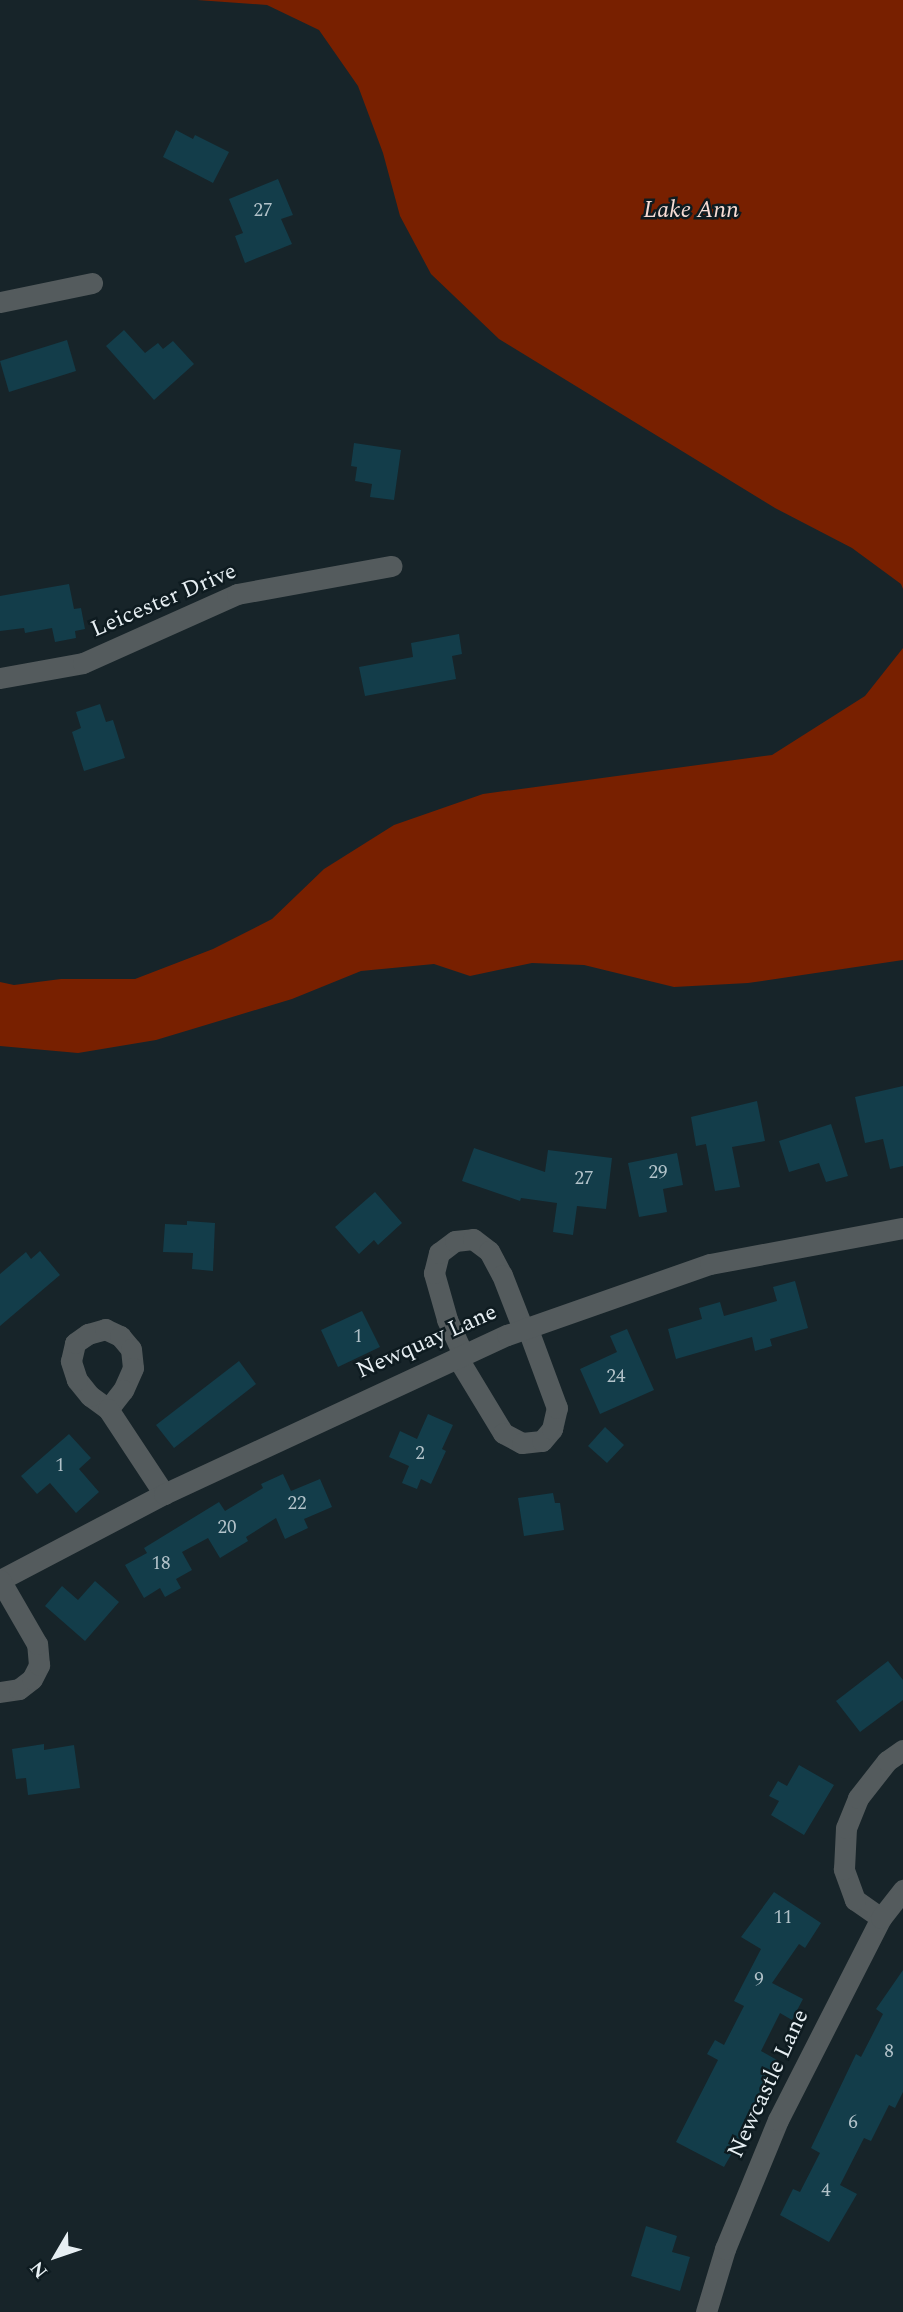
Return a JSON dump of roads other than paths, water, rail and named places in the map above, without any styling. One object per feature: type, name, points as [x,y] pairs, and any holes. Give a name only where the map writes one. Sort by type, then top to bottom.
[{"type":"street","points":[[0,302],[92,283]]},
{"type":"street","name":"Leicester Drive","points":[[0,678],[83,663],[237,594],[391,566]]},
{"type":"street","name":"Newquay Lane","points":[[0,1580],[164,1494],[525,1328],[710,1265],[903,1228]]},
{"type":"street","points":[[473,1240],[489,1251],[525,1328],[556,1408],[552,1429],[542,1441],[522,1443],[503,1433],[460,1356],[434,1273],[439,1253],[454,1241],[473,1240]]},
{"type":"street","points":[[108,1409],[164,1494]]},
{"type":"street","points":[[0,1580],[37,1644],[38,1665],[32,1679],[19,1689],[0,1692]]},
{"type":"street","points":[[881,1918],[855,1900],[844,1869],[846,1828],[858,1798],[887,1761],[903,1750]]},
{"type":"street","name":"Newcastle Lane","points":[[706,2312],[725,2249],[778,2120],[881,1918],[903,1890]]},
{"type":"water","name":"Lake Ann","points":[[197,0],[903,0],[903,589],[901,584],[852,548],[775,508],[499,339],[431,274],[400,216],[383,153],[358,86],[319,30],[267,5]]},
{"type":"water","points":[[903,648],[903,960],[748,983],[674,987],[584,965],[532,963],[470,976],[434,964],[361,971],[292,999],[156,1040],[78,1053],[0,1046],[0,982],[14,985],[61,979],[135,979],[213,949],[272,919],[324,869],[394,825],[483,794],[772,755],[865,696]]}]
